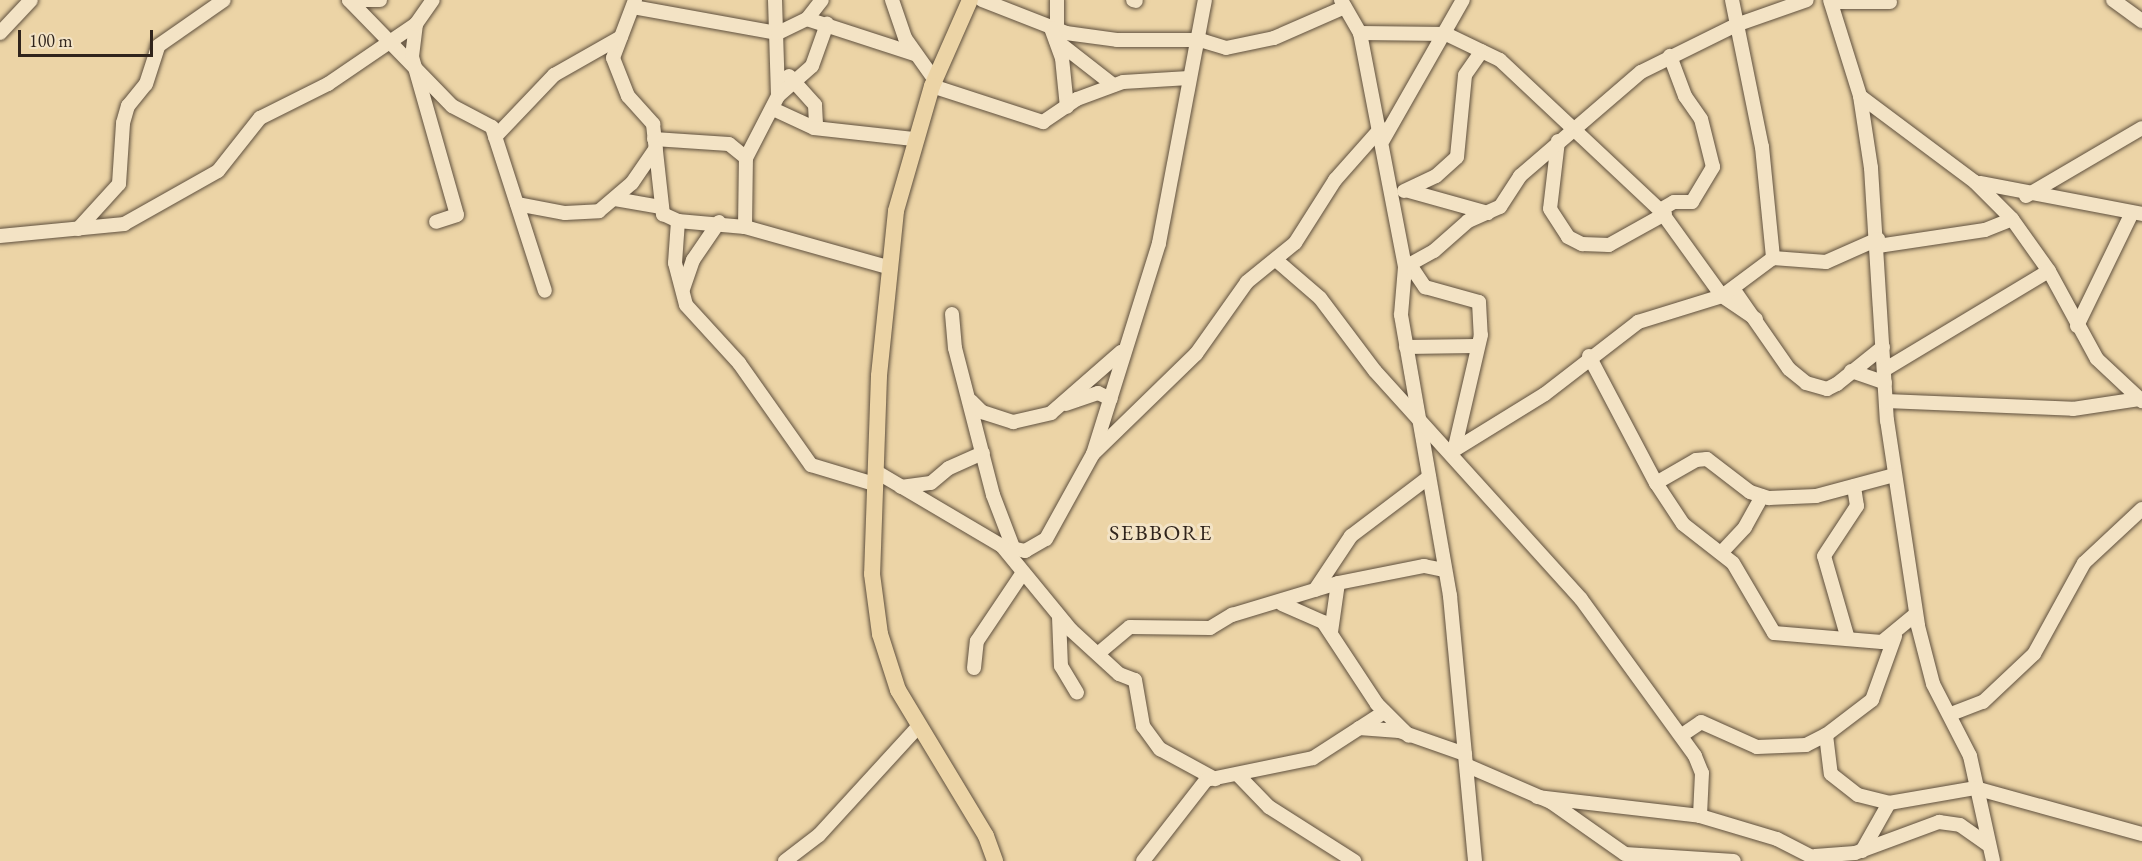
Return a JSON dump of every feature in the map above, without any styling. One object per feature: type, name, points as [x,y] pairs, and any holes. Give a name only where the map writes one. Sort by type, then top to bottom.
[{"type":"main road","points":[[970,0],[933,83],[913,139],[887,267],[874,478],[872,574],[880,634],[917,728],[972,812],[995,861]]},
{"type":"street","points":[[0,33],[31,0]]},
{"type":"street","points":[[78,229],[119,184],[125,115],[146,84],[158,46],[224,0]]},
{"type":"street","points":[[349,0],[380,0]]},
{"type":"street","points":[[349,0],[460,113],[492,127],[545,291]]},
{"type":"street","points":[[775,0],[778,33],[776,103],[785,118]]},
{"type":"street","points":[[822,0],[807,19],[778,33],[634,4],[613,58],[628,96],[652,124],[663,214],[678,221],[719,222],[745,227],[887,267]]},
{"type":"street","points":[[892,0],[915,54],[933,83],[1043,122],[1067,107],[1113,85],[1189,78]]},
{"type":"street","points":[[982,0],[1056,34],[1113,85]]},
{"type":"street","points":[[1056,0],[1056,34],[1067,107]]},
{"type":"street","points":[[1093,454],[1176,376],[1224,321],[1239,292],[1276,260],[1309,225],[1335,180],[1382,134],[1446,34],[1463,0]]},
{"type":"street","points":[[1732,0],[1762,147],[1773,258]]},
{"type":"street","points":[[1408,266],[1468,221],[1500,207],[1512,183],[1564,134],[1641,72],[1736,25],[1807,0]]},
{"type":"street","points":[[2113,0],[2132,4],[2142,21]]},
{"type":"street","points":[[678,221],[675,263],[686,305],[739,363],[811,465],[874,478],[902,487],[1008,548],[1036,547],[1046,539],[1093,454],[1111,399],[1121,352],[1174,183],[1189,78],[1208,1]]},
{"type":"street","points":[[1890,2],[1830,1],[1860,96],[1878,242],[1886,401],[1894,476],[1916,614],[1933,684],[1951,714],[1970,756],[1975,788],[1993,861]]},
{"type":"street","points":[[0,236],[124,224],[206,178],[260,118],[320,90],[416,24],[431,2]]},
{"type":"street","points":[[1056,34],[1117,40],[1200,39],[1226,48],[1268,40],[1343,3],[1360,33],[1382,134],[1398,192],[1408,266],[1401,315],[1429,477],[1466,760],[1475,861]]},
{"type":"street","points":[[807,19],[915,54]]},
{"type":"street","points":[[416,24],[414,65],[457,215],[436,222]]},
{"type":"street","points":[[745,227],[746,158],[776,103],[821,50],[827,24]]},
{"type":"street","points":[[1360,33],[1446,34],[1500,60],[1564,134],[1662,212],[1728,293],[1756,319],[1789,369],[1806,383],[1827,389],[1883,347]]},
{"type":"street","points":[[495,137],[555,75],[621,37]]},
{"type":"street","points":[[1398,192],[1436,176],[1457,157],[1465,75],[1482,51]]},
{"type":"street","points":[[778,55],[815,105],[816,127]]},
{"type":"street","points":[[1564,134],[1550,209],[1568,237],[1582,244],[1609,244],[1662,212],[1674,202],[1692,202],[1713,167],[1701,119],[1685,96],[1670,56]]},
{"type":"street","points":[[1860,96],[1975,182],[2012,219],[2049,271],[2097,359],[2141,400]]},
{"type":"street","points":[[766,124],[785,118],[816,127],[913,139]]},
{"type":"street","points":[[2026,196],[2142,128]]},
{"type":"street","points":[[655,143],[729,144],[746,158]]},
{"type":"street","points":[[517,204],[582,214],[615,199],[655,143]]},
{"type":"street","points":[[1975,182],[2026,196],[2139,212],[2077,326]]},
{"type":"street","points":[[1398,192],[1423,190],[1488,213]]},
{"type":"street","points":[[615,199],[662,207]]},
{"type":"street","points":[[1453,449],[1545,394],[1589,356],[1638,322],[1728,293],[1773,258],[1827,262],[1878,242],[1985,230],[2012,219]]},
{"type":"street","points":[[683,289],[693,260],[719,222]]},
{"type":"street","points":[[1276,260],[1320,298],[1421,422],[1453,449],[1581,599],[1682,735],[1702,773],[1700,816]]},
{"type":"street","points":[[1408,266],[1425,287],[1479,302],[1481,335],[1475,346],[1453,449]]},
{"type":"street","points":[[1851,371],[1885,376],[2049,271]]},
{"type":"street","points":[[952,314],[955,348],[971,400],[1008,548],[1022,574],[1059,617],[1100,652],[1119,674],[1135,680],[1143,726],[1160,749],[1215,779]]},
{"type":"street","points":[[1406,347],[1475,346]]},
{"type":"street","points":[[1066,404],[1121,352]]},
{"type":"street","points":[[1589,356],[1656,483],[1683,524],[1721,553],[1744,578],[1774,633],[1882,642],[1895,636],[1916,614]]},
{"type":"street","points":[[971,400],[982,412],[1013,422],[1098,393],[1111,399]]},
{"type":"street","points":[[1886,401],[2073,409],[2141,400]]},
{"type":"street","points":[[902,487],[931,483],[949,468],[983,453]]},
{"type":"street","points":[[1656,483],[1696,460],[1707,459],[1762,496],[1796,499],[1894,476]]},
{"type":"street","points":[[1315,590],[1351,536],[1429,477]]},
{"type":"street","points":[[1848,639],[1824,556],[1857,506],[1854,486]]},
{"type":"street","points":[[1721,553],[1745,526],[1762,496]]},
{"type":"street","points":[[1951,714],[1983,702],[2034,654],[2084,563],[2142,509]]},
{"type":"street","points":[[1100,652],[1130,627],[1210,628],[1232,615],[1280,604],[1338,583],[1440,564]]},
{"type":"street","points":[[974,668],[977,641],[1022,574]]},
{"type":"street","points":[[1331,632],[1338,583]]},
{"type":"street","points":[[1280,604],[1312,615],[1331,632],[1340,652],[1384,712],[1409,735]]},
{"type":"street","points":[[1059,617],[1061,666],[1077,693]]},
{"type":"street","points":[[1682,735],[1701,722],[1757,747],[1806,745],[1827,735],[1872,700],[1895,636]]},
{"type":"street","points":[[1143,861],[1194,791],[1215,779],[1313,758],[1384,712]]},
{"type":"street","points":[[785,861],[819,835],[917,728]]},
{"type":"street","points":[[1359,728],[1409,735],[1466,760],[1537,797],[1625,854],[1734,861]]},
{"type":"street","points":[[1827,735],[1831,774],[1858,795],[1888,804],[1975,788],[2142,834]]},
{"type":"street","points":[[1238,775],[1269,807],[1354,861]]},
{"type":"street","points":[[1537,797],[1700,816],[1818,859],[1862,851],[1939,822],[1960,825],[1988,845]]},
{"type":"street","points":[[1862,851],[1888,804]]},
{"type":"district","name":"SEBBORE","points":[[1161,533]]}]
